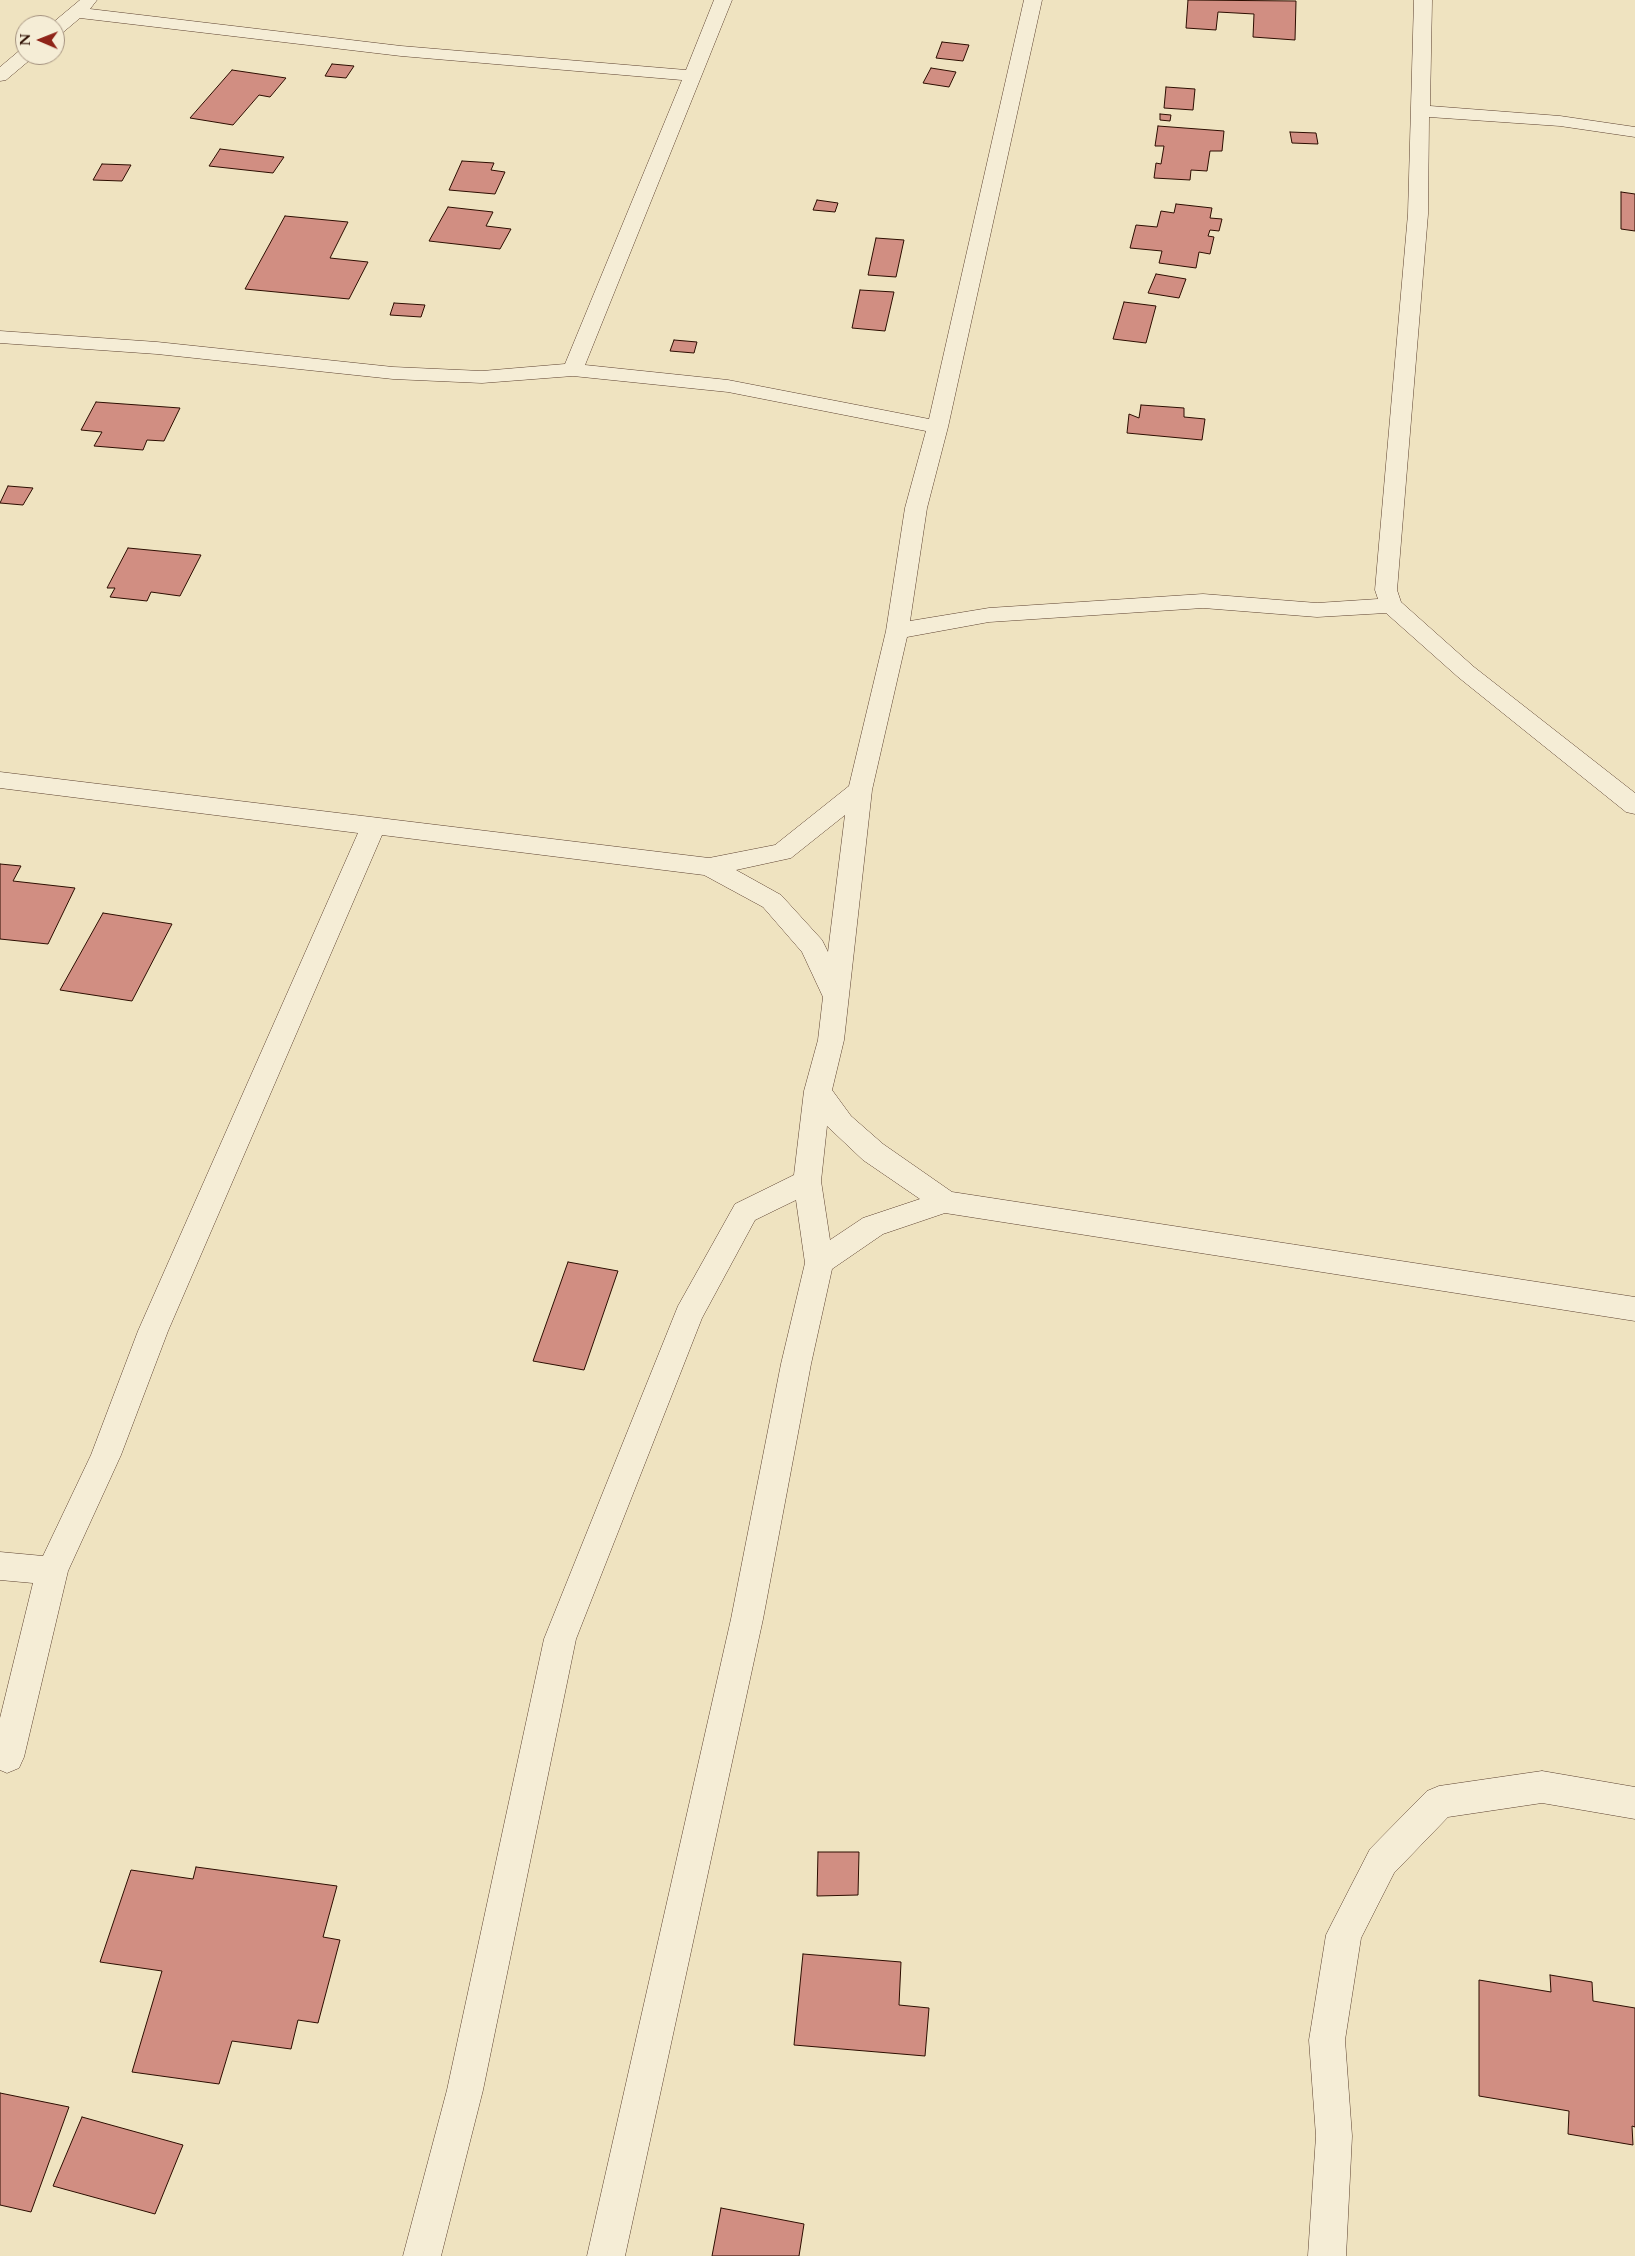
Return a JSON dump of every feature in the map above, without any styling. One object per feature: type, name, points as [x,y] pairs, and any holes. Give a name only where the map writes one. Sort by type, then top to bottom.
[{"type":"street","points":[[65,21],[90,0]]},
{"type":"street","points":[[573,370],[723,0]]},
{"type":"street","points":[[606,2256],[747,1618],[796,1364],[819,1263],[806,1182],[818,1091],[831,1040],[860,790],[897,631],[916,508],[938,427],[1033,0]]},
{"type":"street","points":[[1423,0],[1418,214],[1386,590],[1391,605],[1466,672],[1635,806]]},
{"type":"street","points":[[76,12],[401,51],[693,76]]},
{"type":"street","points":[[0,76],[15,63]]},
{"type":"street","points":[[1420,111],[1560,121],[1635,132]]},
{"type":"street","points":[[0,337],[157,348],[393,373],[482,377],[573,370],[728,386],[938,427]]},
{"type":"street","points":[[897,631],[989,615],[1203,601],[1317,610],[1391,605]]},
{"type":"street","points":[[0,780],[709,867],[782,852],[860,790]]},
{"type":"street","points":[[7,1758],[52,1571],[106,1455],[153,1331],[373,827]]},
{"type":"street","points":[[709,867],[772,901],[812,947],[836,997]]},
{"type":"street","points":[[818,1091],[841,1124],[873,1152],[945,1202],[1635,1309]]},
{"type":"street","points":[[422,2256],[465,2090],[560,1640],[688,1315],[745,1212],[806,1182]]},
{"type":"street","points":[[819,1263],[873,1226],[945,1202]]},
{"type":"street","points":[[0,1566],[52,1571]]},
{"type":"street","points":[[1327,2256],[1334,2136],[1328,2040],[1344,1935],[1382,1861],[1438,1802],[1542,1787],[1635,1803]]},
{"type":"building","points":[[1188,0],[1296,1],[1295,40],[1253,37],[1254,14],[1218,12],[1216,30],[1186,28]]},
{"type":"building","points":[[942,42],[969,45],[963,61],[936,58]]},
{"type":"building","points":[[332,64],[354,66],[346,78],[325,76]]},
{"type":"building","points":[[931,68],[956,72],[949,87],[923,83]]},
{"type":"building","points":[[232,70],[286,78],[270,97],[259,95],[233,125],[190,118]]},
{"type":"building","points":[[1166,87],[1195,89],[1193,110],[1164,108]]},
{"type":"building","points":[[1160,114],[1171,115],[1170,121],[1160,120]]},
{"type":"building","points":[[1158,126],[1224,131],[1222,151],[1210,151],[1207,171],[1191,170],[1190,180],[1154,178],[1156,163],[1161,164],[1164,146],[1155,146]]},
{"type":"building","points":[[1290,132],[1316,133],[1318,144],[1292,143]]},
{"type":"building","points":[[220,149],[284,157],[273,173],[209,166]]},
{"type":"building","points":[[462,161],[494,163],[491,170],[505,172],[495,194],[449,190]]},
{"type":"building","points":[[102,164],[131,165],[122,181],[93,180]]},
{"type":"building","points":[[1621,192],[1635,194],[1635,231],[1621,229]]},
{"type":"building","points":[[817,200],[838,203],[835,212],[813,210]]},
{"type":"building","points":[[1176,204],[1212,208],[1210,218],[1222,219],[1219,231],[1210,230],[1208,236],[1214,237],[1210,254],[1199,252],[1196,268],[1159,263],[1162,251],[1130,248],[1136,225],[1157,227],[1161,211],[1174,213]]},
{"type":"building","points":[[448,207],[493,212],[486,226],[511,229],[500,249],[429,241]]},
{"type":"building","points":[[285,216],[348,222],[330,258],[368,262],[349,299],[245,289]]},
{"type":"building","points":[[876,238],[904,240],[896,277],[868,275]]},
{"type":"building","points":[[1156,274],[1186,279],[1179,298],[1148,293]]},
{"type":"building","points":[[860,290],[894,292],[885,331],[852,328]]},
{"type":"building","points":[[1124,302],[1156,306],[1146,343],[1113,339]]},
{"type":"building","points":[[394,303],[425,305],[421,317],[390,315]]},
{"type":"building","points":[[674,340],[697,342],[694,353],[670,351]]},
{"type":"building","points":[[96,402],[180,408],[164,441],[147,440],[143,450],[94,446],[102,432],[81,430]]},
{"type":"building","points":[[1141,405],[1184,408],[1184,417],[1205,419],[1202,440],[1127,433],[1129,414],[1139,418]]},
{"type":"building","points":[[8,486],[33,488],[23,505],[0,503]]},
{"type":"building","points":[[128,548],[201,555],[180,596],[151,592],[147,601],[110,597],[115,588],[107,588]]},
{"type":"building","points":[[0,864],[21,866],[13,881],[75,888],[48,944],[0,939]]},
{"type":"building","points":[[103,913],[172,924],[132,1001],[60,990]]},
{"type":"building","points":[[568,1262],[618,1271],[584,1370],[533,1361]]},
{"type":"building","points":[[818,1852],[859,1852],[858,1895],[817,1896]]},
{"type":"building","points":[[196,1867],[337,1886],[323,1937],[340,1940],[318,2023],[298,2020],[291,2049],[232,2041],[219,2084],[132,2072],[162,1971],[100,1962],[131,1870],[193,1879]]},
{"type":"building","points":[[803,1954],[901,1962],[899,2005],[929,2008],[925,2056],[794,2045]]},
{"type":"building","points":[[1550,1975],[1592,1982],[1593,2001],[1635,2008],[1635,2127],[1632,2126],[1633,2145],[1568,2134],[1569,2111],[1479,2096],[1479,1980],[1551,1992]]},
{"type":"building","points":[[0,2093],[69,2107],[31,2212],[0,2205]]},
{"type":"building","points":[[82,2117],[183,2145],[155,2214],[53,2186]]},
{"type":"building","points":[[721,2208],[804,2224],[799,2256],[712,2256]]}]
